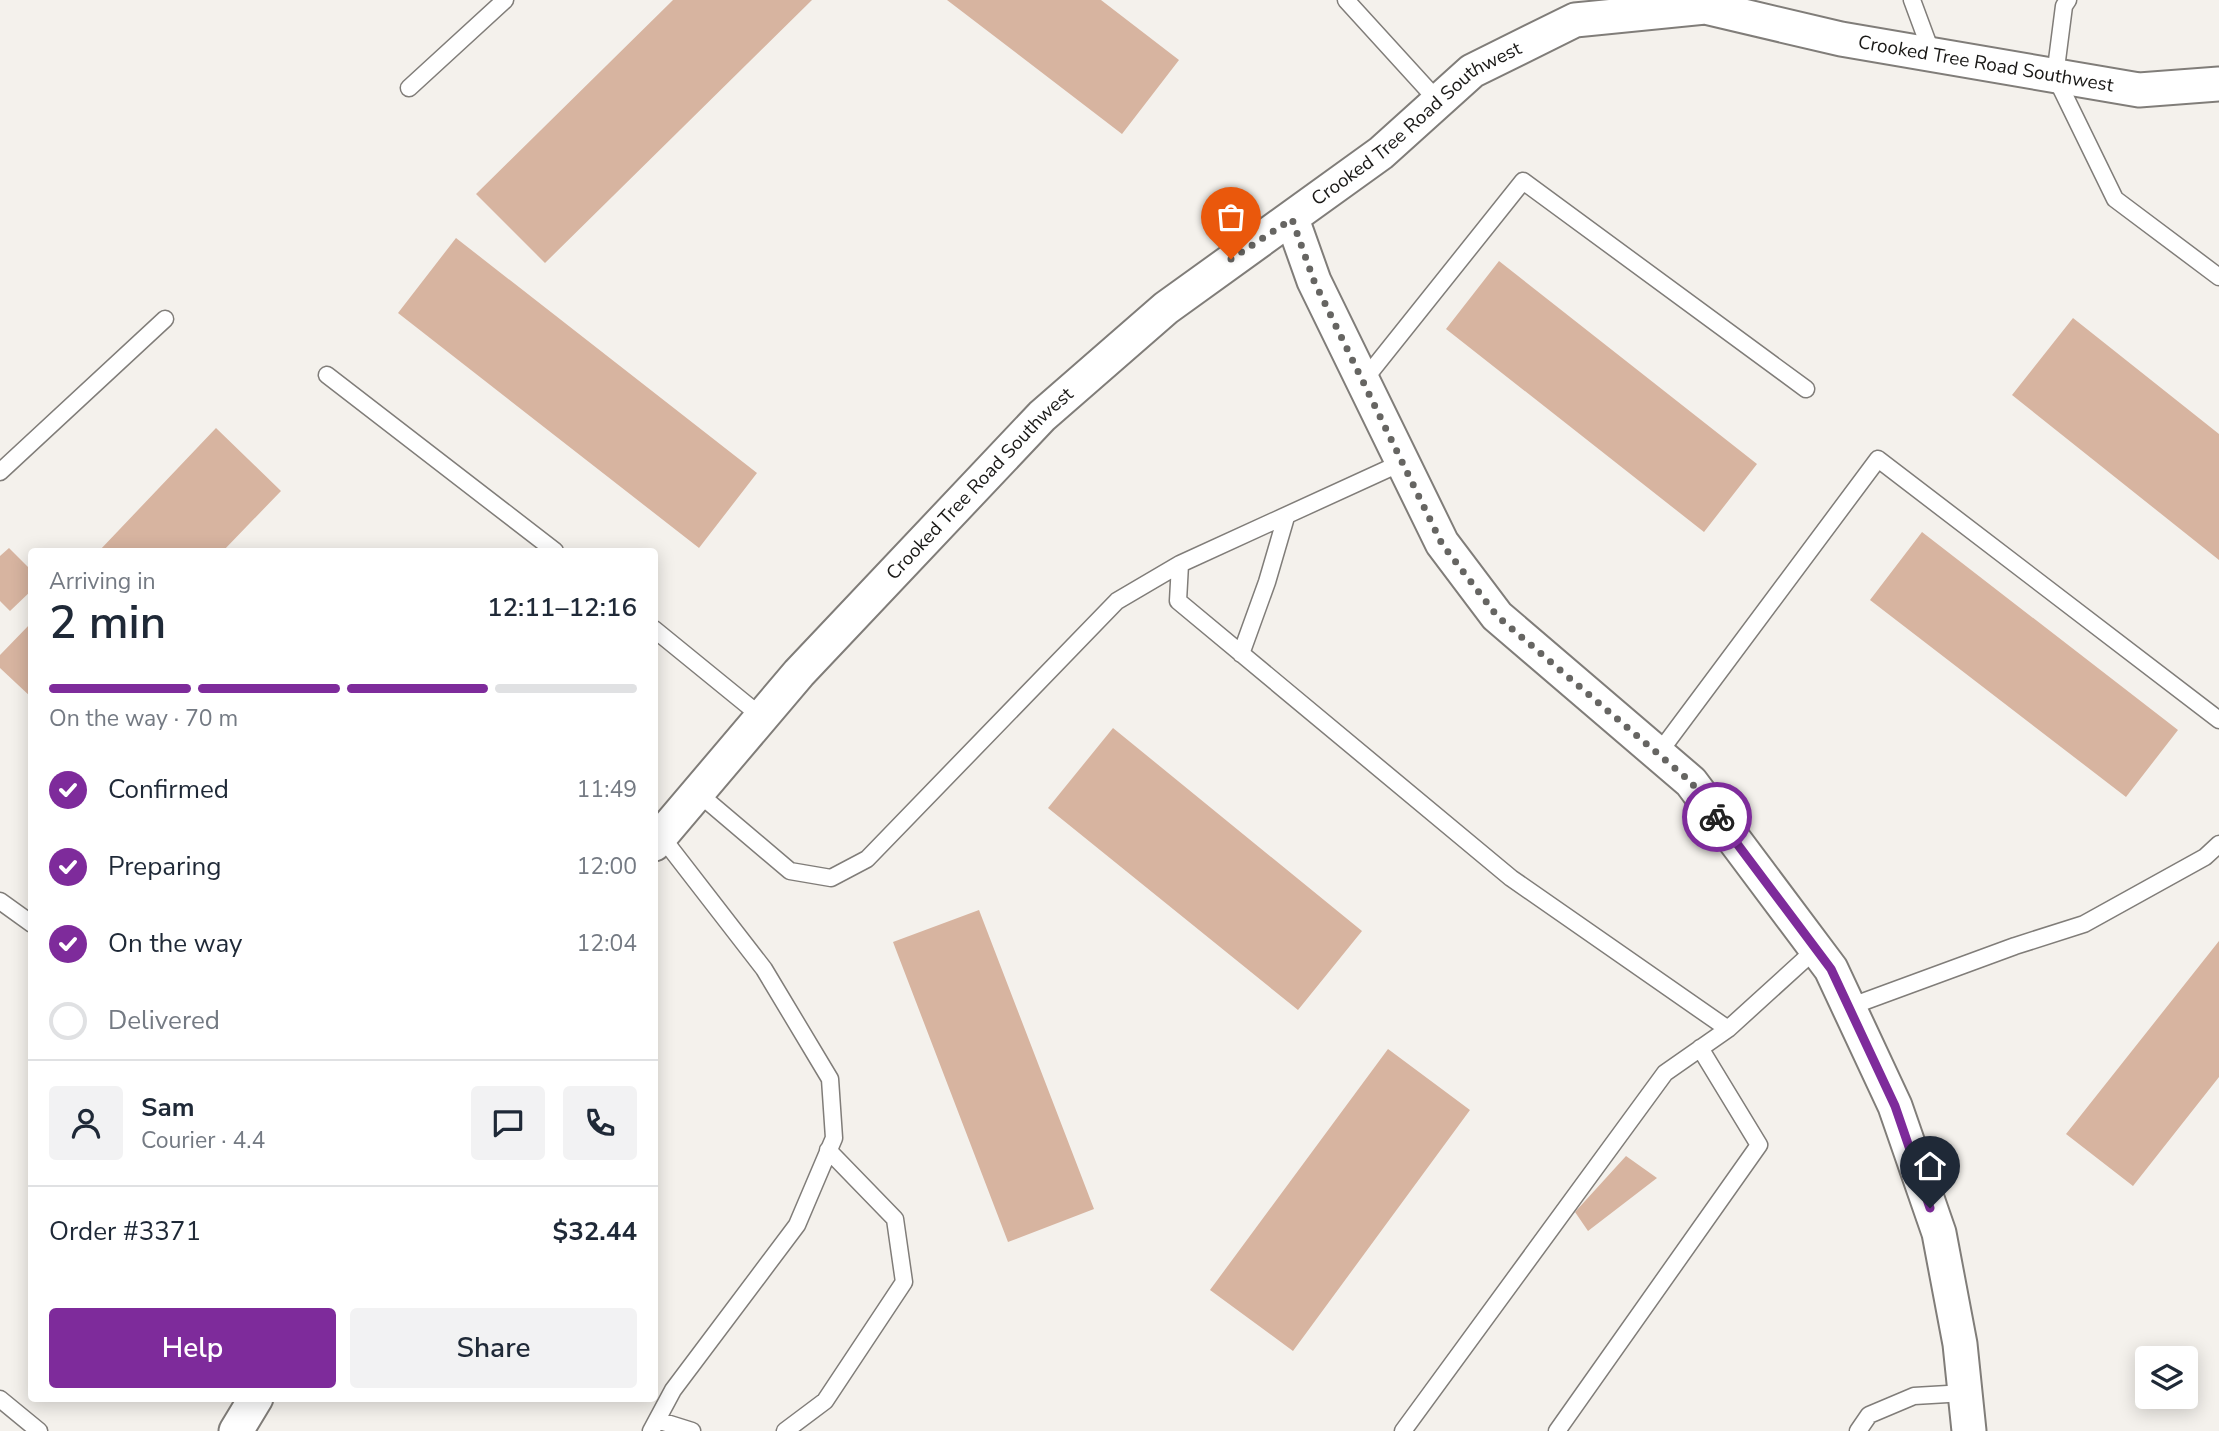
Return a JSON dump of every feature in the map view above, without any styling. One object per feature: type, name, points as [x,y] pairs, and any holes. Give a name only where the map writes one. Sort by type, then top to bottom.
[{"type":"street","name":"Crooked Tree Road Southwest","points":[[658,840],[799,673],[1042,415],[1166,308],[1381,153],[1472,71],[1568,10],[1705,7],[1841,38],[2139,90],[2218,83]]},
{"type":"street","points":[[1292,219],[1314,281],[1442,544],[1497,616],[1691,782],[1831,969],[1895,1106],[1939,1233],[1960,1344],[1969,1431]]},
{"type":"street","points":[[236,1431],[254,1402]]},
{"type":"lane","points":[[409,88],[505,0]]},
{"type":"lane","points":[[1346,0],[1438,101]]},
{"type":"lane","points":[[1912,0],[1932,54]]},
{"type":"lane","points":[[2068,0],[2064,6],[2055,76],[2115,199],[2219,277]]},
{"type":"lane","points":[[1364,380],[1523,181],[1806,389]]},
{"type":"lane","points":[[0,472],[165,319]]},
{"type":"lane","points":[[327,375],[551,548]]},
{"type":"lane","points":[[1658,754],[1878,459],[2219,720]]},
{"type":"lane","points":[[698,793],[790,871],[831,878],[867,859],[1116,601],[1180,564],[1403,462]]},
{"type":"lane","points":[[1241,654],[1267,582],[1286,517]]},
{"type":"lane","points":[[1180,564],[1178,601],[1511,878],[1728,1029]]},
{"type":"lane","points":[[658,632],[762,716]]},
{"type":"lane","points":[[658,840],[764,969],[830,1079],[834,1138],[797,1226],[673,1390],[654,1426],[692,1431]]},
{"type":"lane","points":[[1849,1007],[2015,946],[2084,924],[2205,857],[2219,844]]},
{"type":"lane","points":[[0,901],[28,921]]},
{"type":"lane","points":[[1403,1431],[1665,1073],[1728,1029],[1816,949]]},
{"type":"lane","points":[[1557,1431],[1759,1145],[1700,1048]]},
{"type":"lane","points":[[785,1431],[825,1401],[904,1282],[895,1219],[828,1150]]},
{"type":"lane","points":[[1857,1431],[1869,1415],[1913,1396],[1965,1393]]},
{"type":"lane","points":[[0,1399],[38,1431]]},
{"type":"building","points":[[673,0],[812,0],[545,263],[476,194]]},
{"type":"building","points":[[947,0],[1101,0],[1179,60],[1122,134]]},
{"type":"building","points":[[456,238],[757,473],[699,548],[398,313]]},
{"type":"building","points":[[1499,261],[1757,464],[1704,532],[1446,329]]},
{"type":"building","points":[[2073,318],[2219,434],[2219,560],[2012,395]]},
{"type":"building","points":[[216,428],[281,491],[226,548],[102,548]]},
{"type":"building","points":[[1922,532],[2178,730],[2126,797],[1870,600]]},
{"type":"building","points":[[9,548],[28,567],[28,594],[10,611],[0,601],[0,556]]},
{"type":"building","points":[[28,626],[28,694],[0,668],[0,655]]},
{"type":"building","points":[[1113,728],[1362,931],[1298,1010],[1048,808]]},
{"type":"building","points":[[979,910],[1094,1209],[1008,1242],[893,942]]},
{"type":"building","points":[[2219,941],[2219,1077],[2133,1186],[2066,1134]]},
{"type":"building","points":[[1388,1049],[1470,1110],[1293,1351],[1210,1290]]},
{"type":"building","points":[[1626,1156],[1657,1178],[1588,1231],[1575,1212]]},
{"type":"way so far","points":[[1231,259],[1292,219],[1314,281],[1442,544],[1497,616],[1691,782],[1717,817]]},
{"type":"route","points":[[1717,817],[1831,969],[1895,1106],[1930,1208]]}]
